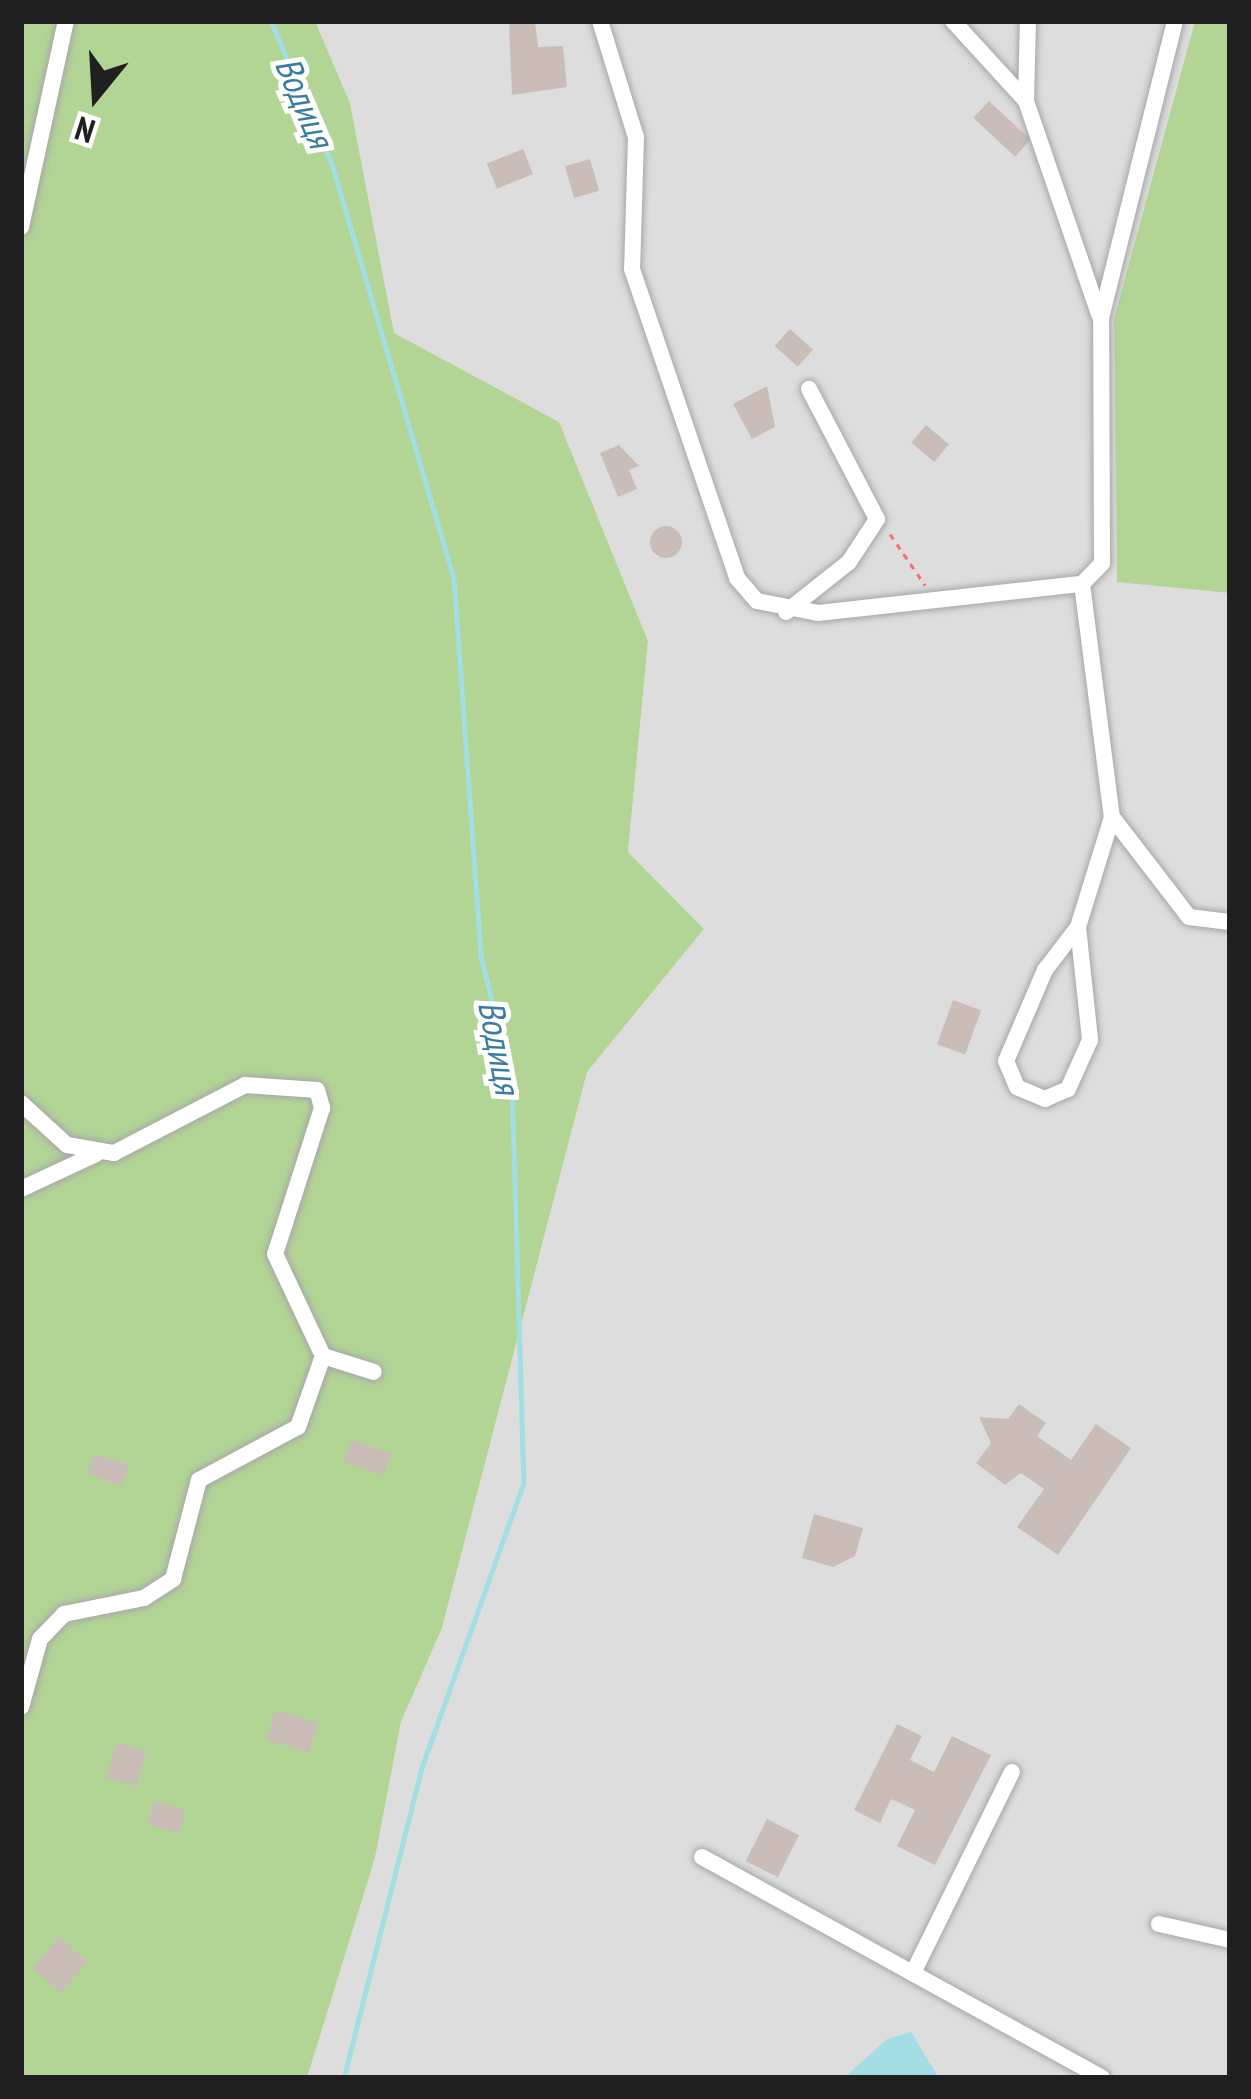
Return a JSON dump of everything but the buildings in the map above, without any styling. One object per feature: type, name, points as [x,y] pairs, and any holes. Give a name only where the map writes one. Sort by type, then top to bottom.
[{"type":"street","points":[[21,227],[66,21]]},
{"type":"street","points":[[601,21],[636,137],[632,269],[647,325],[737,578],[785,613],[936,604],[1082,584]]},
{"type":"street","points":[[953,21],[1026,100]]},
{"type":"street","points":[[1028,21],[1026,100],[1100,318]]},
{"type":"street","points":[[1078,927],[1090,1040],[1068,1089],[1045,1099],[1017,1087],[1006,1061],[1045,970],[1078,927],[1112,817],[1082,584],[1105,553],[1100,318],[1175,21]]},
{"type":"street","points":[[785,613],[849,562],[877,519],[809,389]]},
{"type":"street","points":[[1112,817],[1189,917],[1230,922]]},
{"type":"street","points":[[21,1189],[97,1154],[140,1144],[245,1085],[317,1090],[322,1108],[275,1254],[323,1356],[298,1426],[199,1480],[173,1579],[144,1598],[64,1614],[40,1640],[21,1707]]},
{"type":"street","points":[[21,1103],[67,1145],[97,1154]]},
{"type":"street","points":[[323,1356],[374,1372]]},
{"type":"street","points":[[913,1973],[1012,1772]]},
{"type":"street","points":[[703,1858],[1102,2078]]},
{"type":"street","points":[[1159,1924],[1230,1940]]},
{"type":"path","points":[[877,519],[936,604]]},
{"type":"shaded area","points":[[315,21],[1195,21],[1114,319],[1117,581],[1230,593],[1230,2078],[307,2078],[375,1858],[401,1722],[442,1628],[587,1072],[704,929],[628,852],[648,641],[559,423],[394,333],[350,103]]},
{"type":"green space","points":[[21,21],[315,21],[350,103],[394,333],[559,422],[648,641],[628,852],[704,929],[587,1072],[442,1628],[401,1722],[375,1858],[307,2078],[21,2078]]},
{"type":"green space","points":[[1195,21],[1230,21],[1230,593],[1117,582],[1114,319]]},
{"type":"water","points":[[911,2032],[939,2078],[844,2078],[887,2039]]},
{"type":"waterway","name":"Водиця","points":[[271,21],[332,164],[454,578],[481,956],[512,1082],[524,1483],[422,1768],[344,2078]]}]
